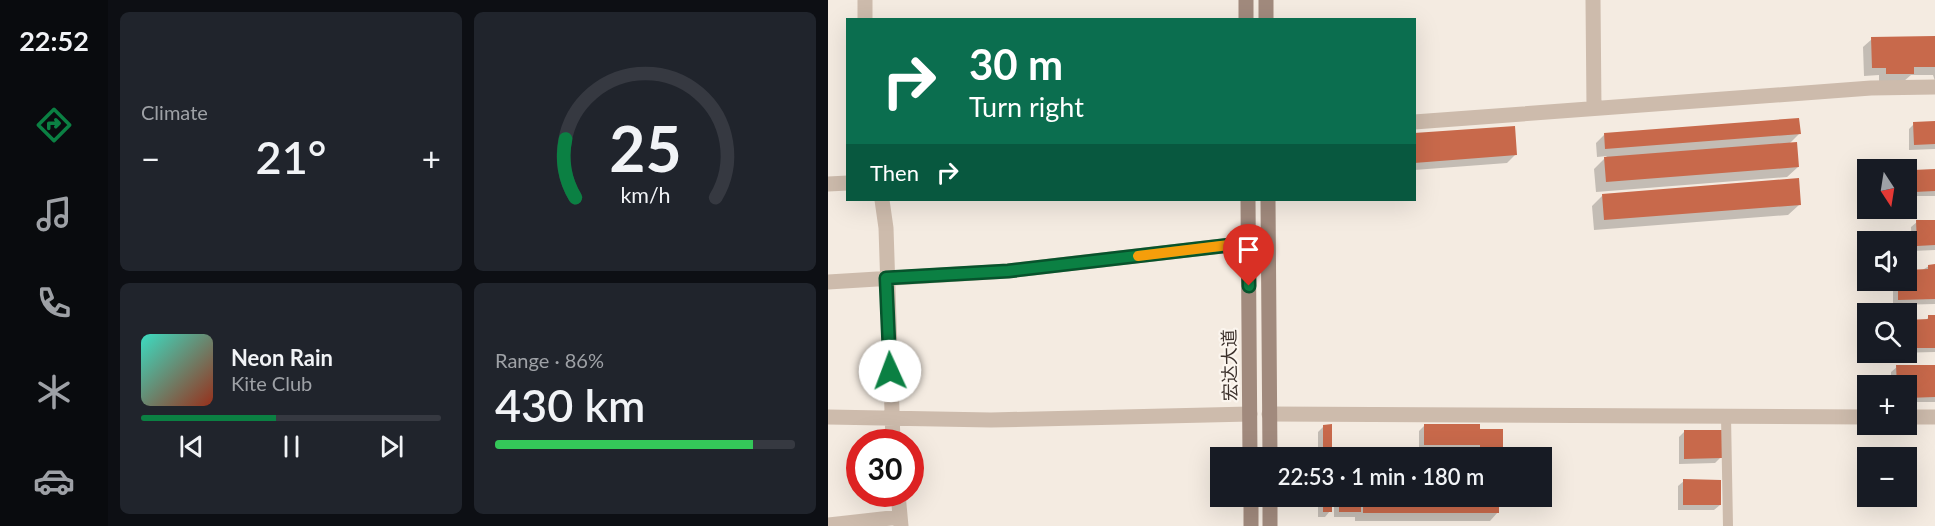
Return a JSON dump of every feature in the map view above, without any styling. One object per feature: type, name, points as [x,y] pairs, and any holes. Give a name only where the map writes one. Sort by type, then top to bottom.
[{"type":"main road","points":[[1246,0],[1246,18]]},
{"type":"main road","points":[[1266,0],[1266,18]]},
{"type":"main road","name":"宏达大道","points":[[1248,201],[1250,447]]},
{"type":"main road","points":[[1268,201],[1270,447]]},
{"type":"main road","points":[[1251,507],[1251,526]]},
{"type":"main road","points":[[1270,507],[1270,526]]},
{"type":"street","points":[[865,0],[865,18]]},
{"type":"street","points":[[1593,0],[1594,108]]},
{"type":"street","points":[[1416,122],[1871,88],[1935,87]]},
{"type":"street","points":[[828,184],[846,183]]},
{"type":"street","points":[[882,201],[886,228],[892,429]]},
{"type":"street","points":[[828,282],[1008,271],[1248,243]]},
{"type":"street","points":[[828,417],[991,420],[1250,414]]},
{"type":"street","points":[[1269,414],[1857,417]]},
{"type":"street","points":[[1917,417],[1935,417]]},
{"type":"street","points":[[828,525],[900,522],[899,507]]},
{"type":"lane","points":[[1726,416],[1728,526]]},
{"type":"building","points":[[1935,36],[1935,67],[1914,67],[1914,74],[1886,74],[1886,68],[1872,68],[1871,37]]},
{"type":"building","points":[[1799,118],[1801,134],[1605,149],[1604,133]]},
{"type":"building","points":[[1935,121],[1935,144],[1914,145],[1913,122]]},
{"type":"building","points":[[1515,126],[1517,155],[1416,163],[1416,133]]},
{"type":"building","points":[[1797,142],[1799,167],[1606,182],[1604,157]]},
{"type":"building","points":[[1935,169],[1935,191],[1917,192],[1917,170]]},
{"type":"building","points":[[1799,178],[1801,205],[1604,220],[1602,194]]},
{"type":"building","points":[[1916,220],[1935,220],[1935,245],[1917,246]]},
{"type":"building","points":[[1935,264],[1935,299],[1898,300],[1898,291],[1917,291],[1917,270],[1928,269],[1928,265]]},
{"type":"building","points":[[1928,315],[1935,315],[1935,348],[1917,348],[1917,320],[1928,319]]},
{"type":"building","points":[[1896,365],[1935,365],[1935,397],[1917,398],[1917,375],[1896,375]]},
{"type":"building","points":[[1332,424],[1332,447],[1323,447],[1323,425]]},
{"type":"building","points":[[1424,424],[1480,424],[1480,429],[1503,429],[1503,447],[1424,445]]},
{"type":"building","points":[[1684,430],[1722,430],[1722,458],[1684,459]]},
{"type":"building","points":[[1683,479],[1721,480],[1721,505],[1683,505]]},
{"type":"building","points":[[1323,507],[1332,507],[1332,512],[1323,512]]},
{"type":"building","points":[[1339,507],[1361,507],[1361,512],[1339,512]]},
{"type":"building","points":[[1363,507],[1499,507],[1499,513],[1363,513]]},
{"type":"slow traffic","points":[[1138,256],[1237,244]]},
{"type":"route","points":[[890,371],[886,278],[1008,271],[1248,243],[1249,286]]}]
